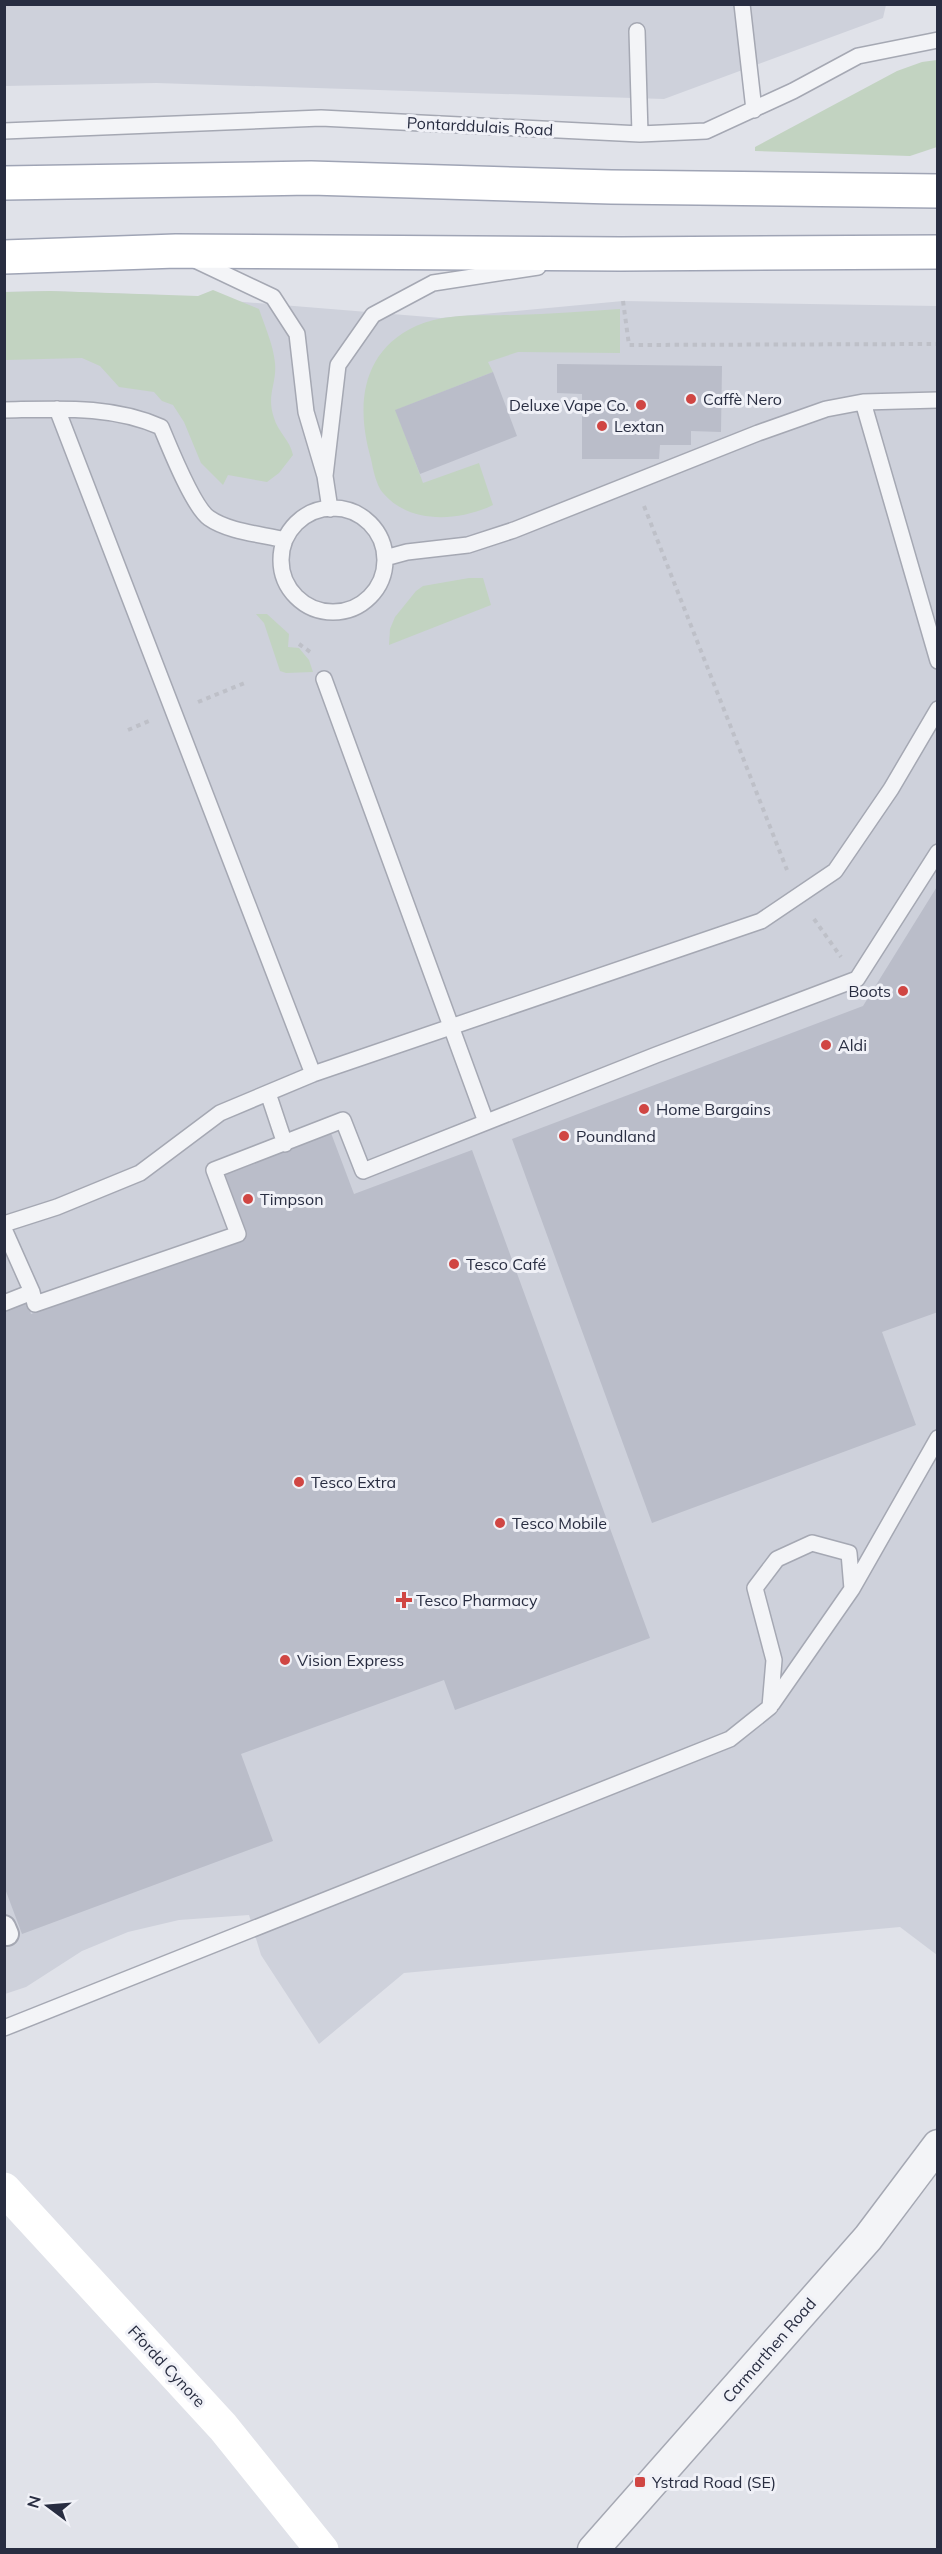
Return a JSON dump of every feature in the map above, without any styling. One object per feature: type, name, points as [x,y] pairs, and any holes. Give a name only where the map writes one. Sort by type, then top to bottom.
[{"type":"main road","points":[[4,183],[311,178],[611,188],[938,190]]},
{"type":"main road","points":[[4,256],[176,250],[621,254],[938,252]]},
{"type":"main road","name":"Ffordd Cynore","points":[[4,2189],[223,2427],[322,2550]]},
{"type":"street","name":"Carmarthen Road","points":[[593,2550],[868,2238],[938,2145]]},
{"type":"lane","points":[[742,4],[754,110]]},
{"type":"lane","points":[[637,31],[640,134]]},
{"type":"lane","name":"Pontarddulais Road","points":[[4,131],[321,117],[640,134],[706,131],[754,110],[858,56],[938,40]]},
{"type":"lane","points":[[176,250],[273,297],[297,334],[306,412],[325,476],[330,509]]},
{"type":"lane","points":[[325,476],[338,365],[373,315],[433,283],[621,254]]},
{"type":"lane","points":[[385,558],[407,552],[468,545],[514,530],[814,413],[863,402],[938,400]]},
{"type":"lane","points":[[863,402],[938,660]]},
{"type":"lane","points":[[57,409],[313,1074]]},
{"type":"lane","points":[[4,410],[106,410],[142,419],[161,427],[193,495],[207,518],[232,527],[285,540]]},
{"type":"lane","points":[[342,509],[359,515],[372,526],[381,541],[385,558],[382,575],[375,590],[363,602],[349,610],[332,612],[316,610],[301,601],[286,582],[280,557],[285,540],[294,526],[308,514],[342,509]]},
{"type":"lane","points":[[324,679],[486,1122]]},
{"type":"lane","points":[[4,1224],[57,1207],[140,1173],[220,1113],[313,1074],[761,921],[835,871],[891,789],[938,709]]},
{"type":"lane","points":[[4,1229],[32,1292],[35,1304],[238,1234],[214,1170],[343,1120],[363,1171],[857,979],[938,852]]},
{"type":"lane","points":[[268,1093],[285,1144]]},
{"type":"lane","points":[[4,1303],[32,1292]]},
{"type":"lane","points":[[4,2028],[730,1739],[770,1707],[852,1589],[938,1438]]},
{"type":"lane","points":[[770,1707],[774,1660],[755,1588],[777,1559],[812,1543],[849,1553],[852,1589]]},
{"type":"path","points":[[623,302],[629,345],[938,344]]},
{"type":"path","points":[[635,482],[798,896],[857,979]]},
{"type":"shaded area","points":[[4,5],[886,5],[883,18],[664,99],[156,83],[5,86]]},
{"type":"shaded area","points":[[50,291],[159,295],[441,318],[623,301],[937,306],[937,1955],[900,1927],[404,1973],[319,2044],[261,1955],[249,1915],[179,1920],[128,1932],[82,1951],[26,1987],[5,1994],[4,292]]},
{"type":"green space","points":[[937,60],[937,147],[910,156],[755,151],[755,147],[897,71],[922,62]]},
{"type":"green space","points":[[213,290],[259,309],[271,342],[275,370],[271,396],[272,410],[276,423],[293,455],[279,473],[267,482],[228,475],[223,485],[201,463],[184,422],[173,405],[162,401],[154,392],[119,387],[100,366],[82,358],[5,360],[5,292],[50,291],[198,296]]},
{"type":"green space","points":[[620,309],[620,353],[518,352],[488,362],[493,372],[396,410],[423,483],[479,463],[493,505],[466,514],[436,517],[407,511],[383,493],[375,477],[366,439],[364,401],[373,366],[383,350],[397,337],[416,326],[452,317]]},
{"type":"green space","points":[[469,578],[483,578],[491,605],[389,645],[390,629],[395,617],[416,591],[423,586]]},
{"type":"green space","points":[[256,614],[267,614],[289,634],[288,647],[299,648],[309,660],[313,672],[286,673],[280,671],[264,623]]},
{"type":"building","points":[[557,364],[722,366],[721,432],[691,431],[691,445],[660,445],[659,459],[582,459],[582,394],[557,393]]},
{"type":"building","points":[[493,372],[517,436],[420,474],[395,410]]},
{"type":"building","points":[[938,885],[938,1312],[882,1332],[916,1425],[652,1523],[512,1139],[863,1006]]},
{"type":"building","name":"Tesco Extra","points":[[331,1133],[354,1194],[472,1150],[650,1638],[455,1710],[444,1680],[241,1754],[273,1841],[22,1934],[4,1886],[4,1308],[27,1299],[31,1314],[247,1233],[225,1174]]},
{"type":"place","name":"Caffè Nero","points":[[691,399]]},
{"type":"place","name":"Deluxe Vape Co.","points":[[641,405]]},
{"type":"place","name":"Lextan","points":[[602,426]]},
{"type":"place","name":"Boots","points":[[903,991]]},
{"type":"place","name":"Aldi","points":[[826,1045]]},
{"type":"place","name":"Home Bargains","points":[[644,1109]]},
{"type":"place","name":"Poundland","points":[[564,1136]]},
{"type":"place","name":"Timpson","points":[[248,1199]]},
{"type":"place","name":"Tesco Café","points":[[454,1264]]},
{"type":"place","name":"Tesco Extra","points":[[299,1482]]},
{"type":"place","name":"Tesco Mobile","points":[[500,1523]]},
{"type":"place","name":"Tesco Pharmacy","points":[[404,1600]]},
{"type":"place","name":"Vision Express","points":[[285,1660]]},
{"type":"place","name":"Ystrad Road (SE)","points":[[640,2482]]}]
